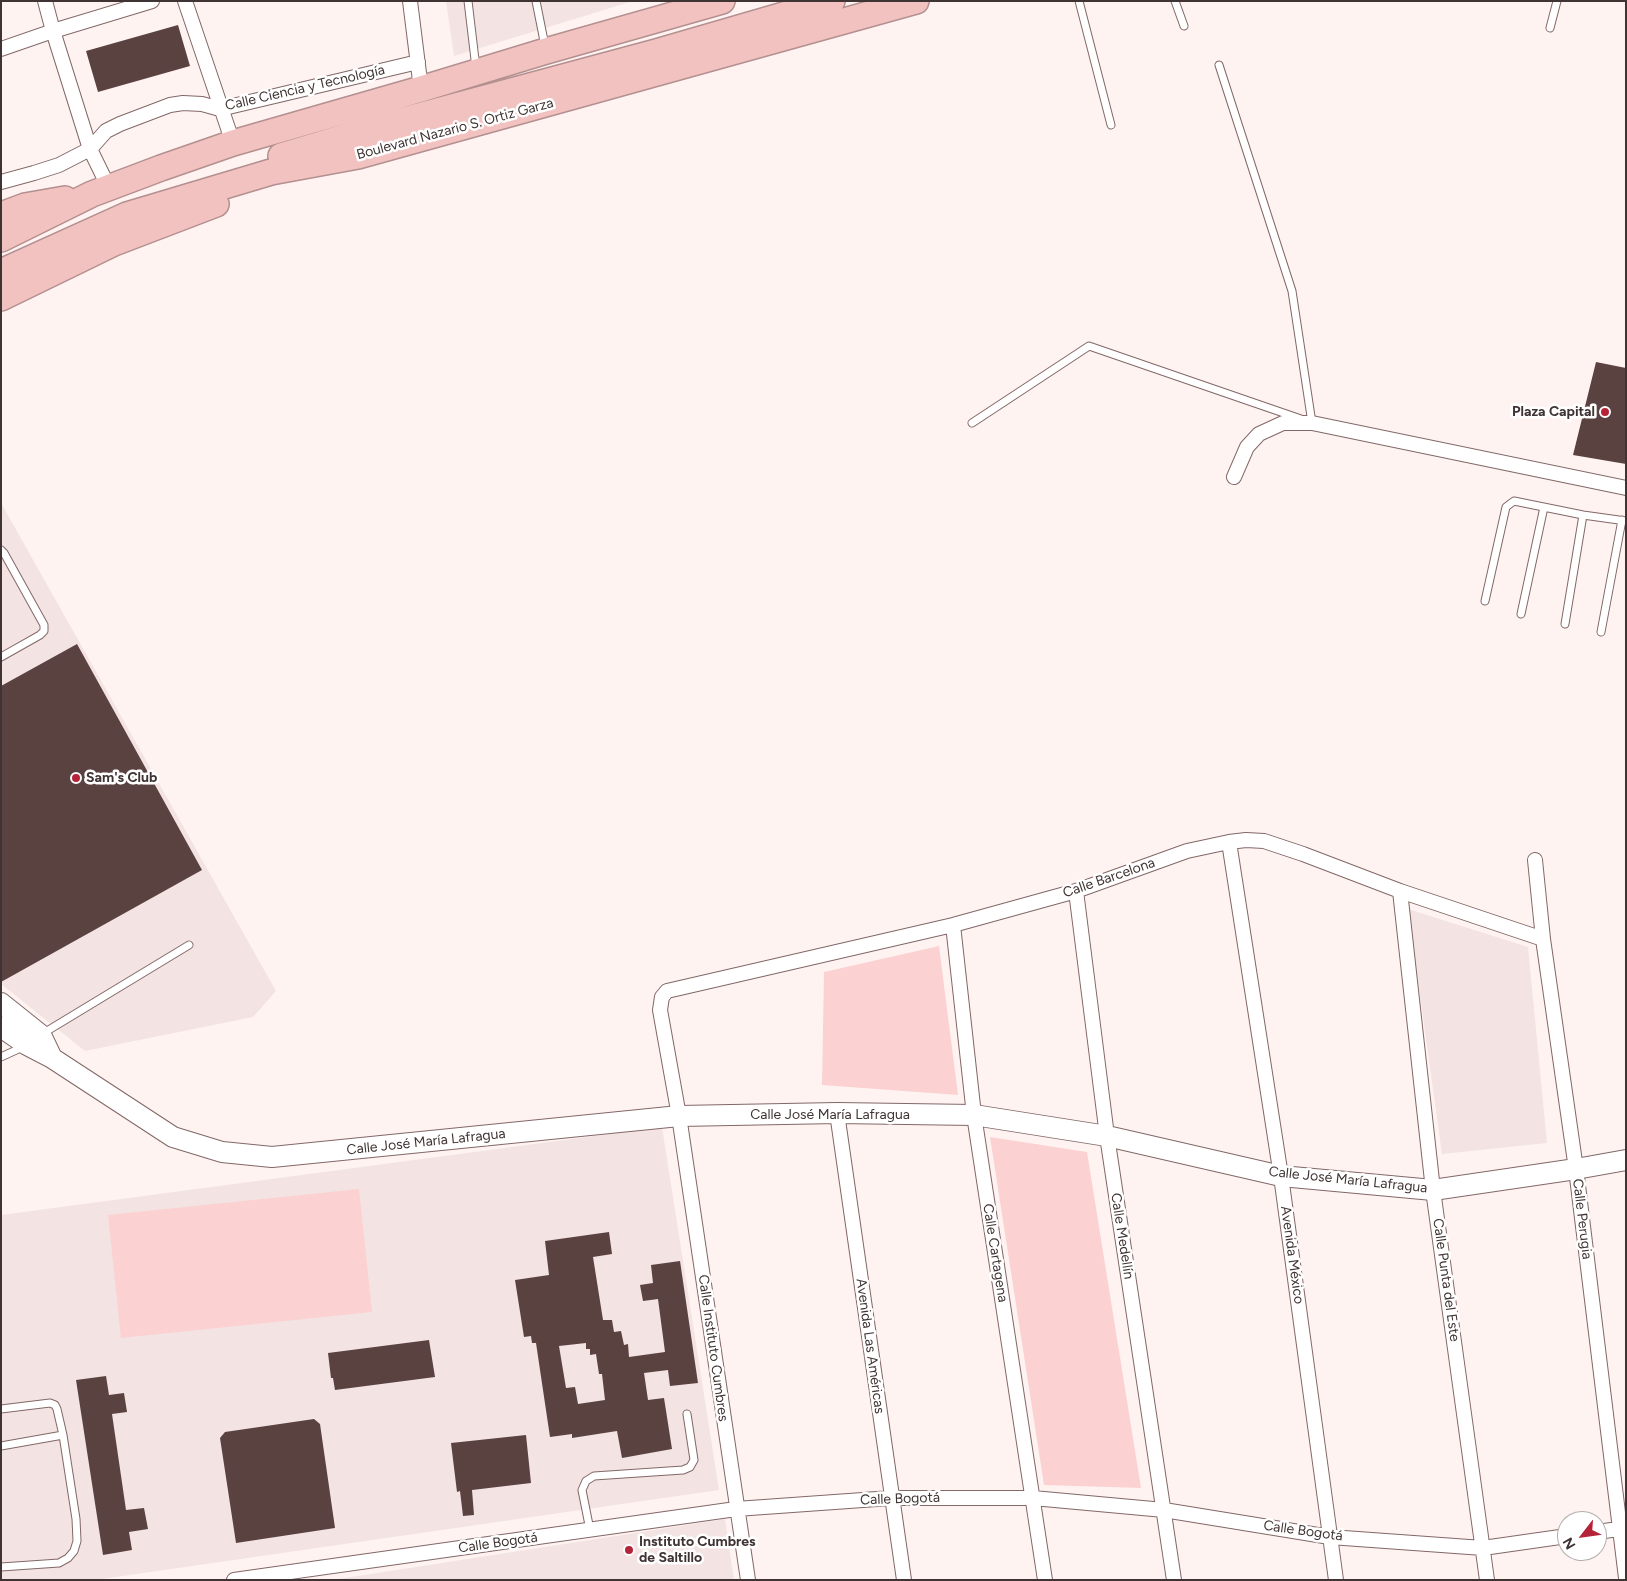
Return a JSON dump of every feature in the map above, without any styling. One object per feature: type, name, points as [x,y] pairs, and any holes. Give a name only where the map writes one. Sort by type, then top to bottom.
[{"type":"highway","points":[[1,239],[101,191],[233,143],[421,90],[546,51],[722,1]]},
{"type":"highway","points":[[127,214],[192,183],[357,133],[656,52],[832,1]]},
{"type":"highway","name":"Boulevard Nazario S. Ortiz Garza","points":[[1,272],[127,214],[271,172],[358,156],[916,1]]},
{"type":"highway","points":[[1,298],[114,243],[249,191],[358,156]]},
{"type":"highway","points":[[1,215],[25,206],[101,191]]},
{"type":"main road","name":"Calle José María Lafragua","points":[[1,1003],[52,1058],[173,1137],[222,1152],[272,1157],[679,1116],[837,1113],[974,1115],[1107,1136],[1281,1176],[1433,1190],[1626,1160]]},
{"type":"main road","name":"Calle José María Lafragua","points":[[1,1027],[34,1040]]},
{"type":"street","points":[[45,1],[101,191]]},
{"type":"street","points":[[1,49],[152,1]]},
{"type":"street","points":[[185,1],[233,143]]},
{"type":"street","points":[[410,1],[421,90]]},
{"type":"street","name":"Calle Ciencia y Tecnología","points":[[1,182],[59,165],[90,149],[106,131],[170,105],[183,103],[202,104],[220,108],[418,62]]},
{"type":"street","points":[[1234,477],[1247,446],[1259,434],[1283,423],[1312,423],[1626,488]]},
{"type":"street","name":"Calle Barcelona","points":[[667,991],[953,926],[1076,891],[1187,851],[1246,840],[1264,841],[1303,854],[1400,891],[1543,940]]},
{"type":"street","name":"Avenida México","points":[[1229,842],[1281,1176],[1336,1580]]},
{"type":"street","name":"Calle Perugia","points":[[1535,860],[1543,940],[1576,1169],[1623,1529],[1626,1578]]},
{"type":"street","name":"Calle Medellín","points":[[1076,891],[1107,1136],[1174,1580]]},
{"type":"street","name":"Calle Punta del Este","points":[[1400,891],[1433,1190],[1487,1580]]},
{"type":"street","name":"Calle Cartagena","points":[[953,926],[974,1115],[1045,1580]]},
{"type":"street","name":"Calle Instituto Cumbres","points":[[667,991],[662,997],[660,1010],[679,1116],[736,1510],[748,1580]]},
{"type":"street","name":"Avenida Las Américas","points":[[837,1113],[904,1580]]},
{"type":"street","name":"Calle Bogotá","points":[[234,1580],[736,1510],[891,1498],[1033,1498],[1164,1510],[1330,1537],[1483,1548],[1557,1537]]},
{"type":"street","points":[[1607,1531],[1623,1529]]},
{"type":"lane","points":[[468,1],[476,72]]},
{"type":"lane","points":[[536,1],[546,51]]},
{"type":"lane","points":[[1079,1],[1111,125]]},
{"type":"lane","points":[[1175,1],[1184,26]]},
{"type":"lane","points":[[1550,28],[1557,1]]},
{"type":"lane","points":[[972,423],[1090,346],[1312,423],[1292,291],[1219,65]]},
{"type":"lane","points":[[1485,601],[1506,507],[1514,501],[1624,521],[1602,632]]},
{"type":"lane","points":[[1521,614],[1544,507]]},
{"type":"lane","points":[[1565,624],[1583,515]]},
{"type":"lane","points":[[1,550],[44,625],[44,631],[1,657]]},
{"type":"lane","points":[[1,1057],[34,1040],[189,945]]},
{"type":"lane","points":[[1,1409],[45,1402],[50,1403],[57,1409],[76,1519],[77,1542],[74,1551],[68,1558],[59,1563],[1,1567]]},
{"type":"lane","points":[[590,1530],[582,1490],[586,1481],[594,1476],[683,1470],[690,1467],[694,1460],[687,1414]]},
{"type":"lane","points":[[1,1446],[63,1435]]},
{"type":"shaded area","points":[[446,1],[633,1],[454,56]]},
{"type":"shaded area","points":[[1,503],[276,991],[253,1017],[85,1051],[1,984]]},
{"type":"shaded area","points":[[1408,909],[1528,947],[1547,1143],[1442,1154]]},
{"type":"shaded area","points":[[939,946],[958,1095],[822,1085],[824,972]]},
{"type":"shaded area","points":[[662,1127],[719,1490],[95,1580],[1,1580],[1,1215]]},
{"type":"shaded area","points":[[990,1137],[1087,1152],[1141,1488],[1044,1485]]},
{"type":"shaded area","points":[[359,1189],[372,1312],[121,1338],[108,1215]]},
{"type":"shaded area","name":"Instituto Cumbres de Saltillo","points":[[725,1519],[734,1580],[332,1580]]},
{"type":"building","points":[[178,25],[190,66],[98,92],[86,51]]},
{"type":"building","name":"Plaza Capital","points":[[1596,362],[1626,368],[1626,464],[1573,455]]},
{"type":"building","name":"Sam's Club","points":[[77,644],[202,870],[1,982],[1,686]]},
{"type":"building","points":[[609,1232],[612,1254],[593,1257],[603,1320],[612,1320],[614,1332],[621,1331],[624,1345],[628,1344],[629,1357],[665,1352],[658,1299],[643,1301],[640,1285],[653,1283],[651,1265],[680,1261],[698,1383],[670,1386],[668,1370],[644,1373],[648,1400],[664,1398],[672,1449],[622,1458],[617,1431],[572,1438],[572,1434],[550,1437],[536,1343],[532,1343],[531,1336],[524,1337],[515,1280],[549,1275],[545,1241]],"holes":[[[586,1343],[586,1349],[590,1349],[590,1355],[596,1354],[599,1374],[602,1374],[605,1400],[578,1404],[575,1387],[566,1388],[559,1346]]]},
{"type":"building","points":[[429,1340],[435,1377],[335,1390],[333,1378],[331,1378],[328,1353]]},
{"type":"building","points":[[106,1376],[109,1395],[124,1393],[127,1412],[112,1414],[126,1510],[144,1508],[148,1529],[129,1532],[132,1550],[103,1555],[76,1380]]},
{"type":"building","points":[[314,1419],[320,1424],[335,1528],[236,1543],[220,1438],[225,1432]]},
{"type":"building","points":[[526,1435],[531,1483],[472,1490],[474,1515],[463,1516],[460,1491],[457,1492],[451,1443]]},
{"type":"place","name":"Plaza Capital","points":[[1605,412]]},
{"type":"place","name":"Sam's Club","points":[[76,778]]},
{"type":"place","name":"Instituto Cumbres de Saltillo","points":[[629,1550]]}]
